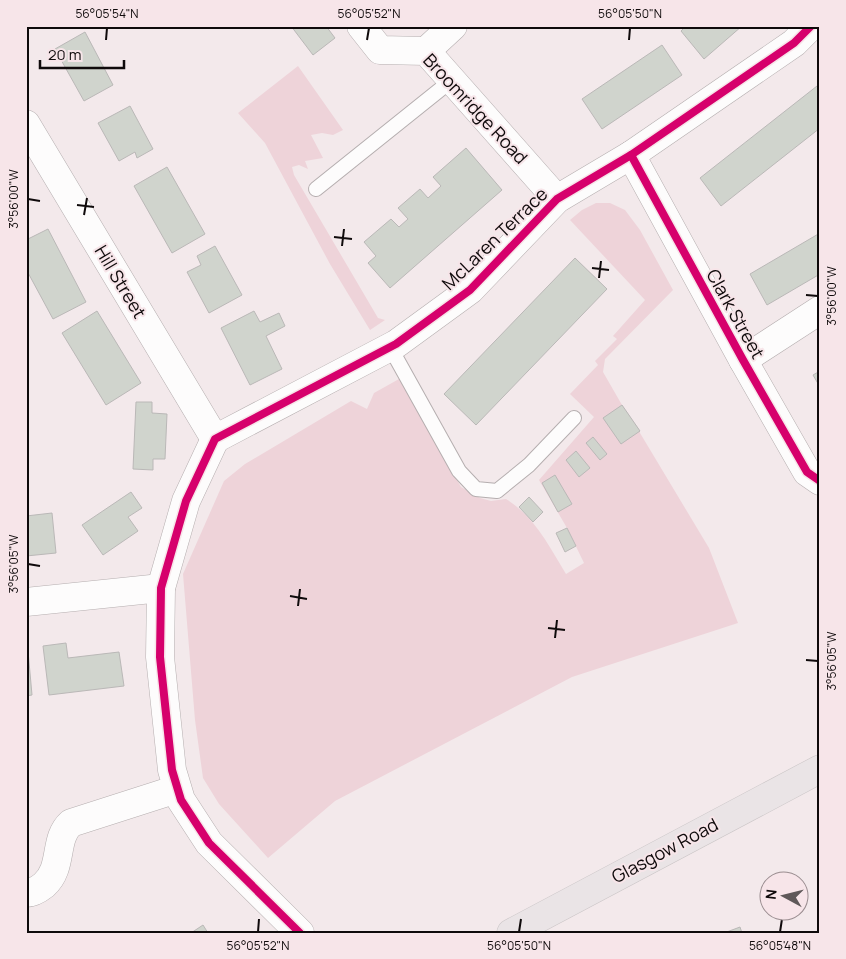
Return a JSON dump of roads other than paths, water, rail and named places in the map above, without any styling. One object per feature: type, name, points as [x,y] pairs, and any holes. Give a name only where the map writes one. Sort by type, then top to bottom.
[{"type":"main road","name":"Glasgow Road","points":[[511,933],[820,769]]},
{"type":"street","name":"Broomridge Road","points":[[362,26],[380,50],[426,51],[557,199]]},
{"type":"street","points":[[426,51],[452,26]]},
{"type":"street","name":"McLaren Terrace","points":[[215,439],[390,347],[470,290],[557,199],[630,155],[794,42],[811,26]]},
{"type":"street","name":"Hill Street","points":[[26,124],[215,439]]},
{"type":"street","name":"Clark Street","points":[[630,155],[743,360],[808,472],[820,481]]},
{"type":"street","points":[[743,360],[820,310]]},
{"type":"street","points":[[215,439],[186,501],[161,588],[160,658],[172,770],[181,800],[209,843],[300,933]]},
{"type":"street","points":[[26,602],[161,588]]},
{"type":"street","points":[[26,893],[31,893],[40,888],[54,872],[63,832],[71,823],[177,789]]},
{"type":"lane","points":[[316,189],[452,80]]},
{"type":"lane","points":[[390,347],[459,471],[476,489],[497,491],[528,465],[574,418]]}]
